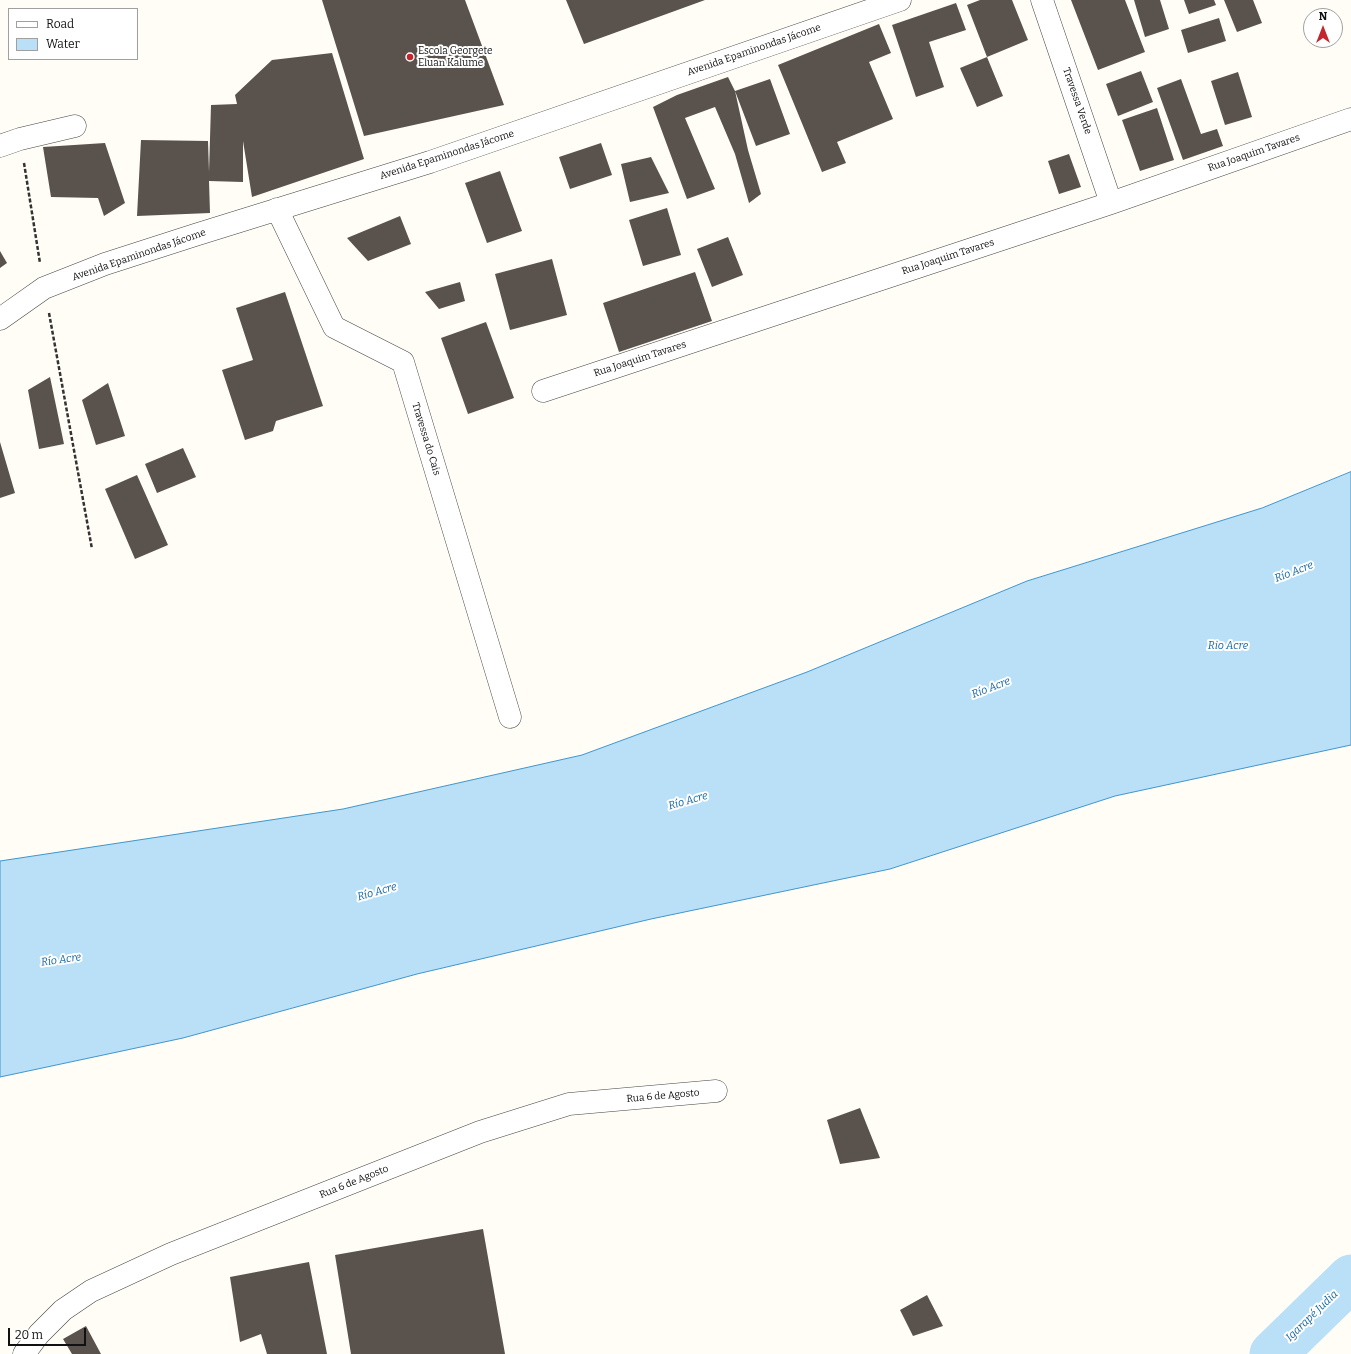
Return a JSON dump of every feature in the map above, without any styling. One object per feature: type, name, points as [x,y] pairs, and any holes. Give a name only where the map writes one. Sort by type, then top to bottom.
[{"type":"street","name":"Avenida Epaminondas Jácome","points":[[0,319],[44,288],[105,264],[430,162],[900,0]]},
{"type":"street","name":"Travessa Verde","points":[[1042,0],[1111,203]]},
{"type":"street","name":"Rua Joaquim Tavares","points":[[543,391],[1111,203],[1351,119]]},
{"type":"street","points":[[0,146],[20,139],[75,126]]},
{"type":"street","name":"Travessa do Cais","points":[[277,209],[334,327],[403,362],[510,717]]},
{"type":"street","name":"Rua 6 de Agosto","points":[[24,1354],[39,1334],[63,1310],[90,1291],[171,1254],[480,1132],[570,1104],[716,1091]]},
{"type":"path","points":[[20,139],[44,288],[92,549]]},
{"type":"water","name":"Rio Acre","points":[[1351,472],[1351,745],[1115,796],[890,869],[651,919],[417,974],[183,1038],[0,1077],[0,861],[343,809],[582,755],[807,672],[1027,581],[1262,508]]},
{"type":"building","name":"Escola Georgete Eluan Kalume","points":[[322,0],[465,0],[504,105],[364,136]]},
{"type":"building","points":[[566,0],[705,0],[584,44]]},
{"type":"building","points":[[980,0],[1012,0],[1028,40],[987,57],[967,5]]},
{"type":"building","points":[[1071,0],[1125,0],[1145,52],[1098,70]]},
{"type":"building","points":[[1134,0],[1160,0],[1169,29],[1145,37]]},
{"type":"building","points":[[1184,0],[1214,0],[1216,5],[1189,14]]},
{"type":"building","points":[[1224,0],[1253,0],[1262,23],[1237,32]]},
{"type":"building","points":[[956,3],[966,30],[929,42],[944,87],[916,97],[892,25]]},
{"type":"building","points":[[1219,18],[1226,41],[1188,53],[1181,30]]},
{"type":"building","points":[[879,24],[891,53],[869,62],[893,119],[837,142],[846,163],[822,172],[778,65]]},
{"type":"building","points":[[332,53],[364,159],[252,197],[243,141],[243,182],[209,181],[210,213],[137,216],[141,140],[208,141],[209,172],[211,105],[237,104],[235,95],[272,60]]},
{"type":"building","points":[[987,57],[1003,96],[977,107],[960,68]]},
{"type":"building","points":[[1141,71],[1153,102],[1118,116],[1106,84]]},
{"type":"building","points":[[1238,72],[1252,117],[1225,125],[1211,81]]},
{"type":"building","points":[[728,77],[735,91],[748,150],[761,194],[749,203],[735,154],[715,107],[685,118],[715,189],[687,199],[653,107],[677,95]]},
{"type":"building","points":[[770,79],[790,134],[756,146],[735,91]]},
{"type":"building","points":[[1181,79],[1201,134],[1217,129],[1223,146],[1183,160],[1157,88]]},
{"type":"building","points":[[1157,108],[1174,160],[1140,171],[1122,120]]},
{"type":"building","points":[[105,143],[125,203],[104,216],[98,198],[51,197],[43,147]]},
{"type":"building","points":[[601,143],[612,175],[570,189],[559,157]]},
{"type":"building","points":[[1069,154],[1081,187],[1059,194],[1048,161]]},
{"type":"building","points":[[651,157],[669,193],[630,202],[621,164]]},
{"type":"building","points":[[500,171],[522,231],[487,243],[465,183]]},
{"type":"building","points":[[667,208],[681,255],[643,266],[629,220]]},
{"type":"building","points":[[400,216],[411,244],[368,261],[347,238]]},
{"type":"building","points":[[728,237],[743,275],[712,287],[697,249]]},
{"type":"building","points":[[0,251],[7,263],[0,268]]},
{"type":"building","points":[[552,259],[567,315],[510,330],[495,274]]},
{"type":"building","points":[[695,272],[712,321],[619,352],[603,303]]},
{"type":"building","points":[[460,282],[465,301],[439,309],[425,292]]},
{"type":"building","points":[[285,292],[323,406],[276,421],[273,431],[245,440],[222,370],[253,360],[236,308]]},
{"type":"building","points":[[486,322],[514,398],[468,414],[441,338]]},
{"type":"building","points":[[50,377],[64,444],[39,449],[28,390]]},
{"type":"building","points":[[108,383],[125,436],[96,445],[82,400]]},
{"type":"building","points":[[0,442],[15,493],[0,498]]},
{"type":"building","points":[[183,448],[196,477],[157,493],[145,464]]},
{"type":"building","points":[[137,475],[168,545],[135,559],[105,489]]},
{"type":"building","points":[[860,1108],[880,1158],[840,1164],[827,1120]]},
{"type":"building","points":[[483,1229],[505,1354],[351,1354],[335,1255]]},
{"type":"building","points":[[309,1262],[327,1354],[267,1354],[261,1334],[240,1342],[230,1277]]},
{"type":"building","points":[[927,1295],[943,1326],[913,1336],[900,1310]]},
{"type":"building","points":[[86,1326],[101,1354],[72,1354],[63,1339]]},
{"type":"waterway","name":"Igarapé Judia","points":[[1273,1354],[1351,1278]]},
{"type":"place","name":"Escola Georgete Eluan Kalume","points":[[410,57]]},
{"type":"water label","name":"Río Acre","points":[[1294,572]]},
{"type":"water label","name":"Río Acre","points":[[991,688]]},
{"type":"water label","name":"Río Acre","points":[[688,801]]},
{"type":"water label","name":"Río Acre","points":[[377,892]]},
{"type":"water label","name":"Río Acre","points":[[61,960]]}]
